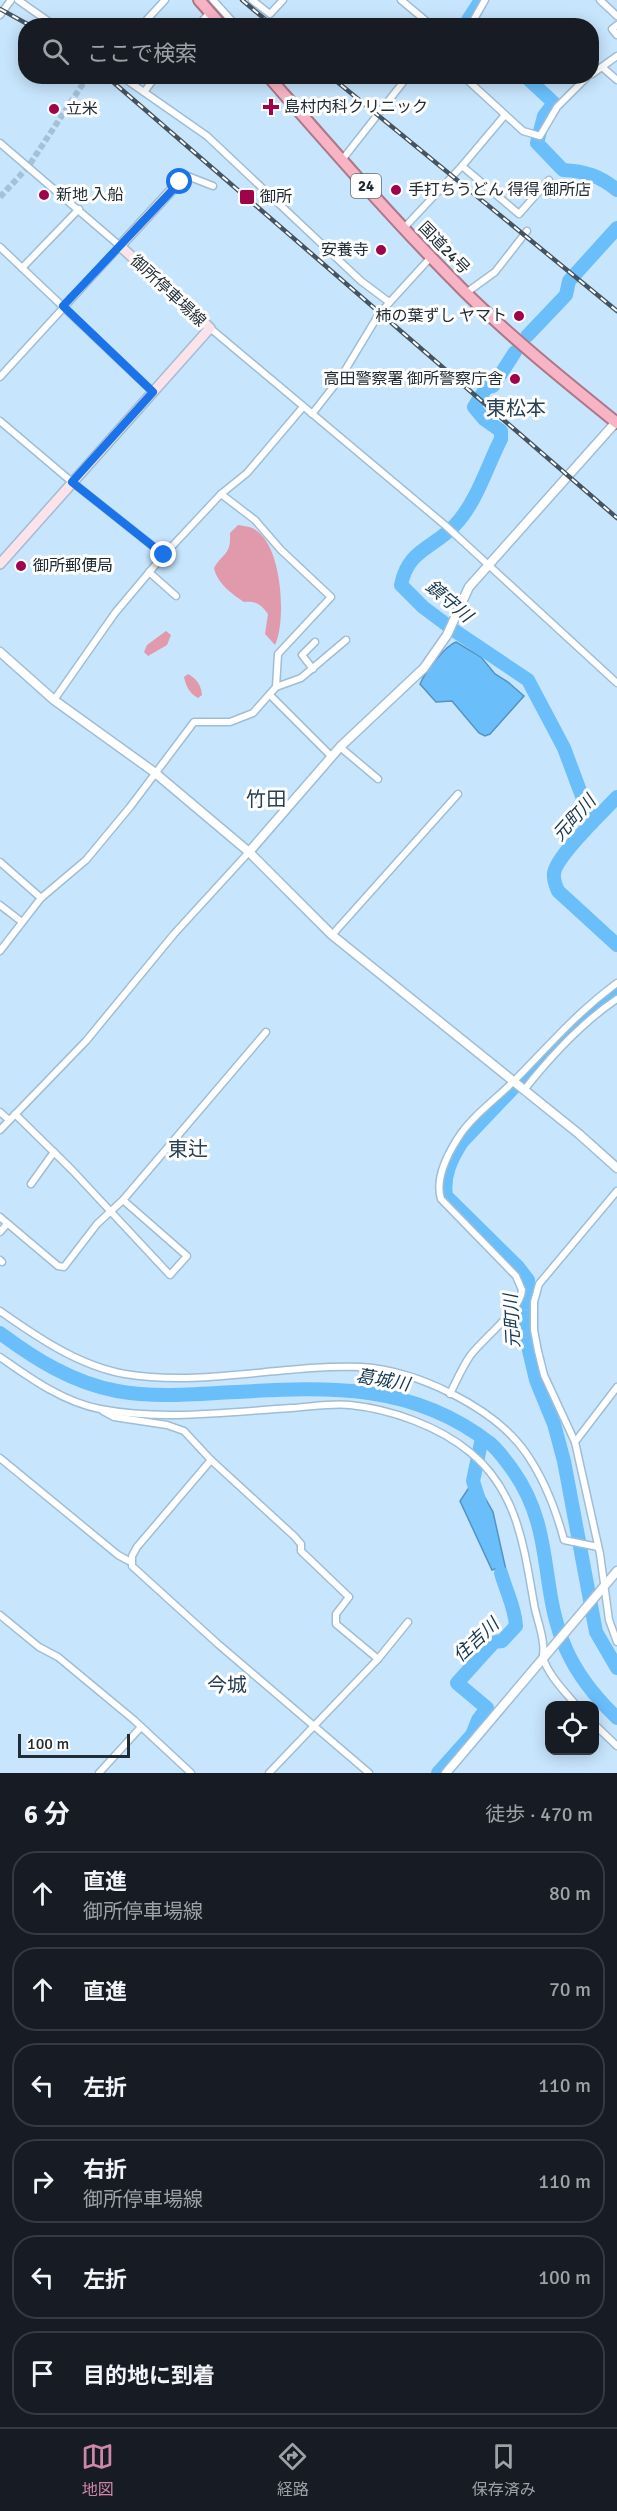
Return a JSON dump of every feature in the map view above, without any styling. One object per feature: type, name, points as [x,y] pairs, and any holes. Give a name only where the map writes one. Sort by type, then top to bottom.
[{"type":"highway","points":[[199,0],[215,18]]},
{"type":"highway","name":"国道24号","points":[[275,84],[404,228],[466,293],[515,339],[617,422]]},
{"type":"main road","name":"御所停車場線","points":[[0,564],[210,328],[120,246],[180,182]]},
{"type":"street","points":[[0,15],[10,0]]},
{"type":"street","points":[[18,0],[44,18]]},
{"type":"street","points":[[148,18],[165,0]]},
{"type":"street","points":[[213,0],[229,18]]},
{"type":"street","points":[[252,0],[270,14],[283,0]]},
{"type":"street","points":[[401,0],[422,18]]},
{"type":"street","points":[[475,18],[485,0]]},
{"type":"street","points":[[600,0],[617,16]]},
{"type":"street","points":[[205,18],[210,12]]},
{"type":"street","points":[[617,25],[612,29],[617,35]]},
{"type":"street","points":[[599,69],[617,56]]},
{"type":"street","points":[[602,67],[617,80]]},
{"type":"street","points":[[132,84],[207,136],[361,280],[389,302]]},
{"type":"street","points":[[144,92],[150,84]]},
{"type":"street","points":[[342,160],[402,84]]},
{"type":"street","points":[[472,84],[523,131],[540,136],[557,107],[581,84]]},
{"type":"street","points":[[404,228],[462,166],[505,115]]},
{"type":"street","points":[[0,143],[120,246],[0,377]]},
{"type":"street","points":[[462,166],[519,214],[549,180]]},
{"type":"street","points":[[180,182],[184,175],[213,186]]},
{"type":"street","points":[[22,268],[79,209]]},
{"type":"street","points":[[466,293],[495,272],[527,231]]},
{"type":"street","points":[[0,248],[153,392]]},
{"type":"street","points":[[312,414],[341,377],[379,314],[431,257]]},
{"type":"street","points":[[210,328],[453,532],[617,683]]},
{"type":"street","points":[[54,700],[115,613],[149,572],[221,494],[247,473],[303,407]]},
{"type":"street","points":[[0,421],[164,555]]},
{"type":"street","points":[[0,1130],[86,1041],[174,934],[340,747],[424,668],[447,635],[469,586],[617,422]]},
{"type":"street","points":[[0,951],[41,898],[86,860],[130,807],[154,772],[194,722],[230,722],[239,719],[253,713],[271,696],[276,687],[278,654],[331,597],[281,550],[255,520],[221,494]]},
{"type":"street","points":[[149,572],[176,596]]},
{"type":"street","points":[[276,687],[300,678],[346,640]]},
{"type":"street","points":[[313,669],[302,656],[315,642]]},
{"type":"street","points":[[0,653],[54,700],[154,772],[249,852],[332,935],[617,1168]]},
{"type":"street","points":[[271,696],[332,757]]},
{"type":"street","points":[[340,747],[378,779]]},
{"type":"street","points":[[332,935],[458,794]]},
{"type":"street","points":[[0,862],[41,898]]},
{"type":"street","points":[[0,905],[22,922]]},
{"type":"street","points":[[450,1394],[469,1357],[520,1303],[522,1290],[520,1282],[448,1208],[439,1192],[442,1172],[458,1137],[571,1019],[617,983]]},
{"type":"street","points":[[524,1090],[589,1020],[617,999]]},
{"type":"street","points":[[0,1217],[58,1266],[64,1267],[97,1224],[123,1200],[266,1032]]},
{"type":"street","points":[[0,1112],[9,1120]]},
{"type":"street","points":[[15,1114],[170,1275],[187,1256],[123,1200]]},
{"type":"street","points":[[31,1184],[54,1152]]},
{"type":"street","points":[[617,1191],[539,1284],[533,1302],[534,1329],[544,1375],[575,1442],[598,1547],[609,1620],[617,1641]]},
{"type":"street","points":[[0,1232],[8,1224]]},
{"type":"street","points":[[520,1303],[533,1302]]},
{"type":"street","points":[[0,1311],[87,1364],[124,1374],[183,1379],[362,1367],[423,1380],[478,1410],[514,1438],[527,1454],[556,1509],[564,1540],[598,1547]]},
{"type":"street","points":[[0,1357],[60,1395],[101,1409],[114,1417],[166,1425],[184,1431],[211,1460],[294,1536],[301,1544],[301,1551],[349,1597],[336,1614],[336,1624],[378,1659]]},
{"type":"street","points":[[575,1442],[617,1387]]},
{"type":"street","points":[[101,1409],[200,1415],[348,1405],[410,1420],[471,1452],[488,1470],[511,1504],[529,1571],[549,1671],[573,1701]]},
{"type":"street","points":[[0,1458],[118,1556],[131,1562],[135,1571],[369,1773]]},
{"type":"street","points":[[131,1562],[137,1547],[211,1460]]},
{"type":"street","points":[[446,1773],[617,1571]]},
{"type":"street","points":[[0,1615],[39,1647],[58,1657],[141,1727],[191,1773]]},
{"type":"street","points":[[269,1773],[378,1659],[408,1622]]},
{"type":"street","points":[[99,1773],[141,1727]]},
{"type":"street","points":[[599,1729],[617,1746]]},
{"type":"shaded area","points":[[238,525],[252,528],[262,535],[276,564],[281,618],[275,645],[265,634],[268,614],[258,604],[244,602],[226,588],[214,568],[226,553],[230,533]]},
{"type":"shaded area","points":[[166,631],[171,635],[167,645],[148,656],[144,652],[147,645]]},
{"type":"shaded area","points":[[188,674],[200,685],[202,695],[198,698],[187,686],[184,677]]},
{"type":"water","points":[[456,642],[481,657],[495,674],[524,696],[490,734],[485,736],[479,733],[452,701],[436,702],[420,684],[436,660]]},
{"type":"water","points":[[472,1483],[484,1496],[493,1512],[510,1588],[505,1589],[495,1569],[492,1570],[460,1501]]},
{"type":"waterway","name":"鎮守川","points":[[469,18],[481,0]]},
{"type":"waterway","name":"鎮守川","points":[[534,84],[554,103],[544,116],[537,143],[563,170],[592,175],[617,190]]},
{"type":"waterway","name":"鎮守川","points":[[527,336],[566,295],[569,281],[617,228]]},
{"type":"waterway","name":"鎮守川","points":[[515,352],[493,386],[486,388],[474,407],[484,419],[501,431],[501,439],[476,495],[455,525],[409,564],[401,585],[423,607],[455,631],[528,680],[564,748],[592,823]]},
{"type":"waterway","name":"元町川","points":[[617,797],[572,845],[557,865],[554,873],[558,891],[617,945]]},
{"type":"waterway","name":"元町川","points":[[617,990],[575,1023],[462,1142],[449,1168],[445,1189],[446,1196],[518,1267],[528,1280],[525,1328],[527,1342],[536,1380],[554,1424],[564,1461],[596,1632],[617,1668]]},
{"type":"waterway","name":"葛城川","points":[[0,1333],[55,1369],[85,1382],[117,1391],[167,1395],[290,1390],[360,1392],[427,1407],[459,1423],[497,1450],[527,1494],[536,1516],[552,1604],[566,1649],[588,1686],[617,1718]]},
{"type":"waterway","name":"住吉川","points":[[480,1503],[473,1481],[482,1438]]},
{"type":"waterway","name":"住吉川","points":[[438,1773],[472,1735],[478,1720],[487,1708],[457,1683],[494,1642],[502,1641],[516,1626],[501,1573]]},
{"type":"tunnel","points":[[0,197],[28,167],[83,84]]},
{"type":"railway","points":[[242,0],[263,18]]},
{"type":"railway","points":[[0,9],[18,19]]},
{"type":"railway","points":[[115,84],[617,518]]},
{"type":"railway","points":[[340,84],[617,311]]},
{"type":"place","name":"島村内科クリニック","points":[[271,107]]},
{"type":"place","name":"立米","points":[[54,109]]},
{"type":"place","name":"手打ちうどん 得得 御所店","points":[[396,190]]},
{"type":"place","name":"新地 入船","points":[[44,195]]},
{"type":"place","name":"御所","points":[[247,197]]},
{"type":"place","name":"安養寺","points":[[381,250]]},
{"type":"place","name":"柿の葉ずし ヤマト","points":[[519,316]]},
{"type":"place","name":"高田警察署 御所警察庁舎","points":[[515,379]]},
{"type":"place","name":"御所郵便局","points":[[21,566]]},
{"type":"district","name":"東松本","points":[[516,408]]},
{"type":"district","name":"竹田","points":[[266,799]]},
{"type":"district","name":"東辻","points":[[188,1149]]},
{"type":"district","name":"今城","points":[[227,1685]]},
{"type":"route","points":[[164,555],[72,482],[153,392],[63,306],[180,182]]}]
